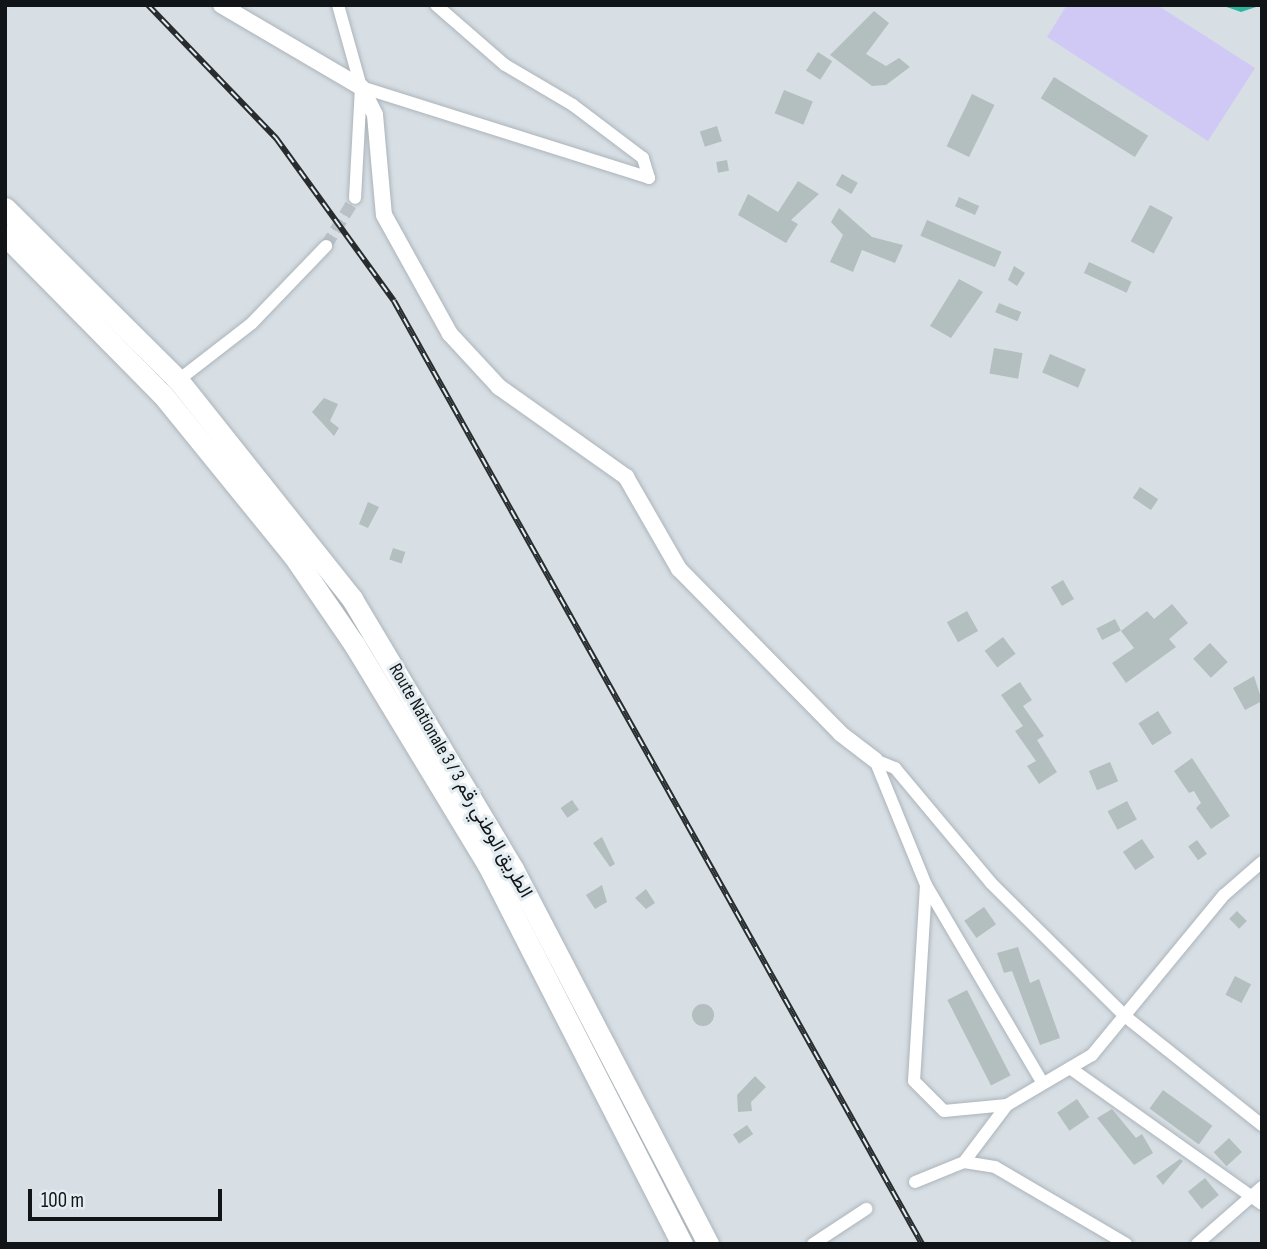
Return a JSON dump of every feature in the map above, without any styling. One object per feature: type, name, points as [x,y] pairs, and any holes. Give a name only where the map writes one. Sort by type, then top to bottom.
[{"type":"highway","name":"Route Nationale 3 / الطريق الوطني رقم 3","points":[[5,208],[170,387],[352,599],[432,724],[708,1244]]},
{"type":"highway","name":"Route Nationale 3 / الطريق الوطني رقم 3","points":[[5,235],[170,387],[293,555],[418,740],[682,1244]]},
{"type":"street","points":[[221,5],[361,86],[649,178],[643,158],[573,105],[505,65],[436,5]]},
{"type":"street","points":[[338,5],[361,86],[375,115],[384,215],[450,334],[499,387],[626,477],[679,569],[841,734],[875,760],[895,768],[991,883],[1126,1017],[1262,1125]]},
{"type":"street","points":[[355,198],[361,86]]},
{"type":"street","points":[[170,387],[252,323],[326,246]]},
{"type":"street","points":[[875,760],[926,885],[1041,1080]]},
{"type":"street","points":[[964,1163],[1007,1105],[1041,1080],[1092,1055],[1224,895],[1262,862]]},
{"type":"street","points":[[926,885],[914,1081],[944,1111],[1007,1105]]},
{"type":"street","points":[[1070,1068],[1248,1198],[1262,1204]]},
{"type":"street","points":[[915,1182],[964,1163],[995,1167],[1126,1244]]},
{"type":"street","points":[[1197,1244],[1262,1186]]},
{"type":"street","points":[[813,1244],[866,1209]]},
{"type":"shaded area","points":[[1067,5],[1157,5],[1255,68],[1208,141],[1047,37]]},
{"type":"shaded area","points":[[1221,5],[1262,5],[1241,12]]},
{"type":"building","points":[[874,11],[889,23],[866,54],[886,66],[899,58],[910,67],[886,85],[872,86],[830,55]]},
{"type":"building","points":[[818,52],[832,61],[820,80],[806,70]]},
{"type":"building","points":[[1054,77],[1148,136],[1135,157],[1041,98]]},
{"type":"building","points":[[784,90],[813,102],[803,125],[775,113]]},
{"type":"building","points":[[972,94],[994,105],[969,157],[947,146]]},
{"type":"building","points":[[717,126],[722,141],[705,147],[700,132]]},
{"type":"building","points":[[727,160],[729,171],[718,173],[716,162]]},
{"type":"building","points":[[842,174],[858,183],[851,194],[836,185]]},
{"type":"building","points":[[798,181],[819,194],[791,220],[798,224],[786,243],[738,215],[748,194],[778,212]]},
{"type":"building","points":[[959,197],[979,206],[975,215],[955,206]]},
{"type":"building","points":[[1150,205],[1173,217],[1154,253],[1131,241]]},
{"type":"building","points":[[839,208],[872,237],[903,245],[895,263],[862,250],[853,272],[830,262],[843,235],[831,222]]},
{"type":"building","points":[[927,220],[1002,252],[995,267],[920,236]]},
{"type":"building","points":[[1089,262],[1132,282],[1127,293],[1084,273]]},
{"type":"building","points":[[1014,266],[1025,273],[1017,286],[1008,280]]},
{"type":"building","points":[[959,279],[983,292],[951,338],[930,326]]},
{"type":"building","points":[[999,303],[1021,312],[1018,321],[995,312]]},
{"type":"building","points":[[994,348],[1023,353],[1018,379],[989,374]]},
{"type":"building","points":[[1050,354],[1086,369],[1078,388],[1042,372]]},
{"type":"building","points":[[324,398],[338,404],[330,421],[339,428],[334,436],[312,412]]},
{"type":"building","points":[[1140,487],[1158,499],[1151,510],[1133,498]]},
{"type":"building","points":[[368,502],[379,507],[368,528],[359,524]]},
{"type":"building","points":[[393,548],[405,552],[402,563],[389,559]]},
{"type":"building","points":[[1063,580],[1074,599],[1062,606],[1051,587]]},
{"type":"building","points":[[1172,604],[1188,623],[1169,639],[1176,647],[1126,683],[1112,663],[1134,648],[1121,631],[1147,611],[1154,619]]},
{"type":"building","points":[[967,611],[978,631],[958,642],[947,622]]},
{"type":"building","points":[[1115,619],[1121,631],[1102,640],[1096,629]]},
{"type":"building","points":[[1003,637],[1016,654],[997,668],[985,651]]},
{"type":"building","points":[[1210,643],[1228,662],[1211,678],[1193,659]]},
{"type":"building","points":[[1254,676],[1262,701],[1245,710],[1233,688]]},
{"type":"building","points":[[1020,682],[1032,700],[1023,706],[1044,736],[1037,740],[1057,772],[1039,784],[1027,766],[1036,761],[1015,731],[1023,726],[1001,695]]},
{"type":"building","points":[[1158,711],[1172,733],[1152,745],[1138,723]]},
{"type":"building","points":[[1192,758],[1230,816],[1211,829],[1196,808],[1201,803],[1194,791],[1189,793],[1174,771]]},
{"type":"building","points":[[1110,762],[1118,781],[1097,790],[1089,771]]},
{"type":"building","points":[[572,800],[579,810],[567,818],[561,808]]},
{"type":"building","points":[[1127,801],[1137,820],[1117,830],[1108,811]]},
{"type":"building","points":[[602,837],[615,864],[610,867],[593,843]]},
{"type":"building","points":[[1142,839],[1154,857],[1135,870],[1123,852]]},
{"type":"building","points":[[1197,840],[1207,854],[1198,860],[1188,846]]},
{"type":"building","points":[[602,885],[607,902],[595,909],[586,895]]},
{"type":"building","points":[[646,889],[655,903],[646,909],[635,898]]},
{"type":"building","points":[[984,907],[996,924],[976,938],[964,921]]},
{"type":"building","points":[[1237,911],[1247,921],[1239,929],[1229,919]]},
{"type":"building","points":[[1018,947],[1030,983],[1039,979],[1060,1038],[1040,1045],[1012,971],[1004,973],[997,953]]},
{"type":"building","points":[[1235,976],[1251,984],[1242,1003],[1225,995]]},
{"type":"building","points":[[967,990],[1011,1076],[991,1086],[947,1000]]},
{"type":"building","points":[[703,1004],[711,1007],[714,1015],[711,1023],[703,1026],[695,1023],[692,1015],[695,1007]]},
{"type":"building","points":[[755,1076],[766,1087],[751,1102],[752,1111],[738,1112],[737,1095]]},
{"type":"building","points":[[1163,1090],[1212,1126],[1199,1144],[1149,1109]]},
{"type":"building","points":[[1077,1099],[1089,1117],[1069,1131],[1057,1112]]},
{"type":"building","points":[[1112,1109],[1136,1138],[1142,1134],[1153,1153],[1134,1165],[1097,1118]]},
{"type":"building","points":[[747,1125],[753,1134],[739,1144],[733,1135]]},
{"type":"building","points":[[1229,1138],[1242,1152],[1227,1166],[1214,1152]]},
{"type":"building","points":[[1180,1159],[1183,1161],[1163,1185],[1156,1176]]},
{"type":"building","points":[[1205,1178],[1219,1195],[1202,1209],[1188,1192]]},
{"type":"tunnel","points":[[326,246],[355,198]]},
{"type":"railway","points":[[148,5],[276,138],[394,301],[922,1244]]}]
